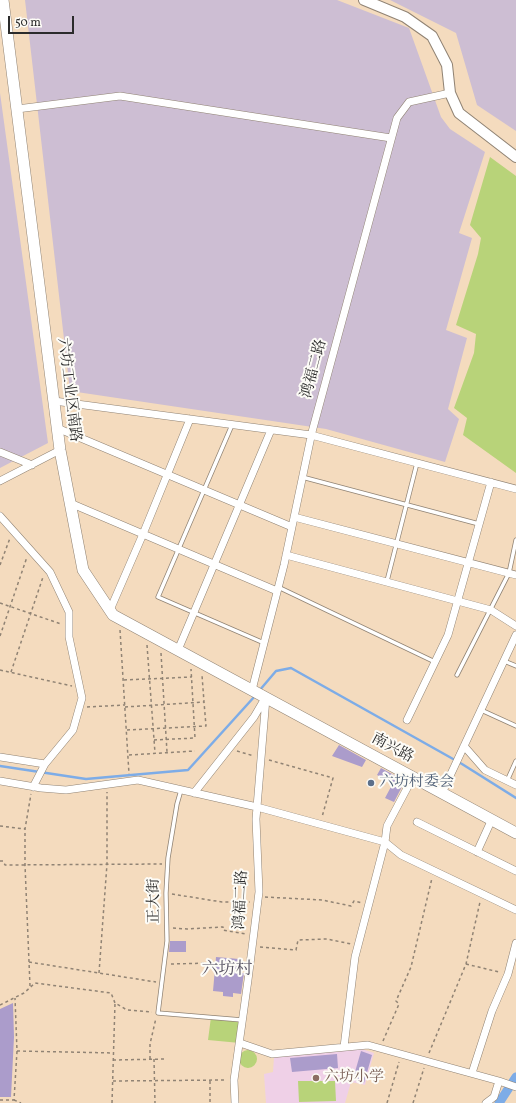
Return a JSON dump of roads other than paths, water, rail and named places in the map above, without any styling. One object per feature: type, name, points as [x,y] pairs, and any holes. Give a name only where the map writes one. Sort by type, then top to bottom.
[{"type":"main road","name":"六坊工业区南路","points":[[3,0],[60,450],[83,570],[113,615],[258,693]]},
{"type":"main road","name":"南兴路","points":[[258,693],[516,833]]},
{"type":"street","points":[[364,0],[405,17],[432,36],[447,65],[450,93],[459,113],[516,157]]},
{"type":"street","name":"鸿福二路","points":[[234,1103],[234,1080],[258,900],[256,819],[261,758],[258,693],[264,643],[286,555],[311,435],[397,118],[409,102],[450,93]]},
{"type":"street","points":[[17,109],[120,96],[391,138]]},
{"type":"street","points":[[54,400],[311,435],[516,489]]},
{"type":"street","points":[[110,610],[190,419]]},
{"type":"street","points":[[57,428],[292,527]]},
{"type":"street","points":[[178,650],[271,430]]},
{"type":"street","points":[[0,480],[60,450]]},
{"type":"street","points":[[0,452],[32,465]]},
{"type":"street","points":[[407,720],[448,635],[467,562],[491,482]]},
{"type":"street","points":[[70,504],[215,565],[278,589]]},
{"type":"street","points":[[0,516],[50,572],[69,612],[69,637],[82,698],[73,730],[45,764],[33,787]]},
{"type":"street","points":[[294,517],[513,574]]},
{"type":"street","points":[[286,555],[492,610],[516,626]]},
{"type":"street","points":[[442,793],[516,634]]},
{"type":"street","points":[[194,793],[254,718],[258,693]]},
{"type":"street","points":[[464,746],[485,770],[516,785]]},
{"type":"street","points":[[0,758],[45,764]]},
{"type":"street","points":[[344,1047],[355,958],[385,842],[387,826],[413,777]]},
{"type":"street","points":[[0,781],[33,787],[66,790],[138,780],[257,807],[385,842],[401,855],[516,910]]},
{"type":"street","points":[[477,852],[492,819]]},
{"type":"street","points":[[417,822],[516,871]]},
{"type":"street","points":[[472,1073],[492,1011],[508,974],[516,943]]},
{"type":"street","points":[[240,1043],[272,1054],[368,1045],[472,1073],[516,1087]]},
{"type":"street","points":[[486,1103],[494,1097],[499,1081]]},
{"type":"lane","points":[[232,424],[158,597],[264,643]]},
{"type":"lane","points":[[386,581],[418,463]]},
{"type":"lane","points":[[302,477],[479,524]]},
{"type":"lane","points":[[457,675],[513,574],[516,540]]},
{"type":"lane","points":[[278,589],[435,662]]},
{"type":"lane","points":[[504,661],[516,666]]},
{"type":"lane","points":[[481,710],[516,726]]},
{"type":"lane","points":[[507,781],[516,761]]},
{"type":"lane","name":"正大街","points":[[181,790],[177,804],[168,864],[166,893],[167,927],[158,1013],[242,1020]]},
{"type":"waterway","points":[[259,691],[276,671],[291,668],[462,764],[516,798]]},
{"type":"waterway","points":[[0,766],[86,779],[188,770],[255,696]]},
{"type":"waterway","points":[[499,1103],[516,1077]]},
{"type":"place","name":"六坊村委会","points":[[371,783]]},
{"type":"place","name":"六坊小学","points":[[316,1078]]},
{"type":"district","name":"六坊村","points":[[227,971]]}]
